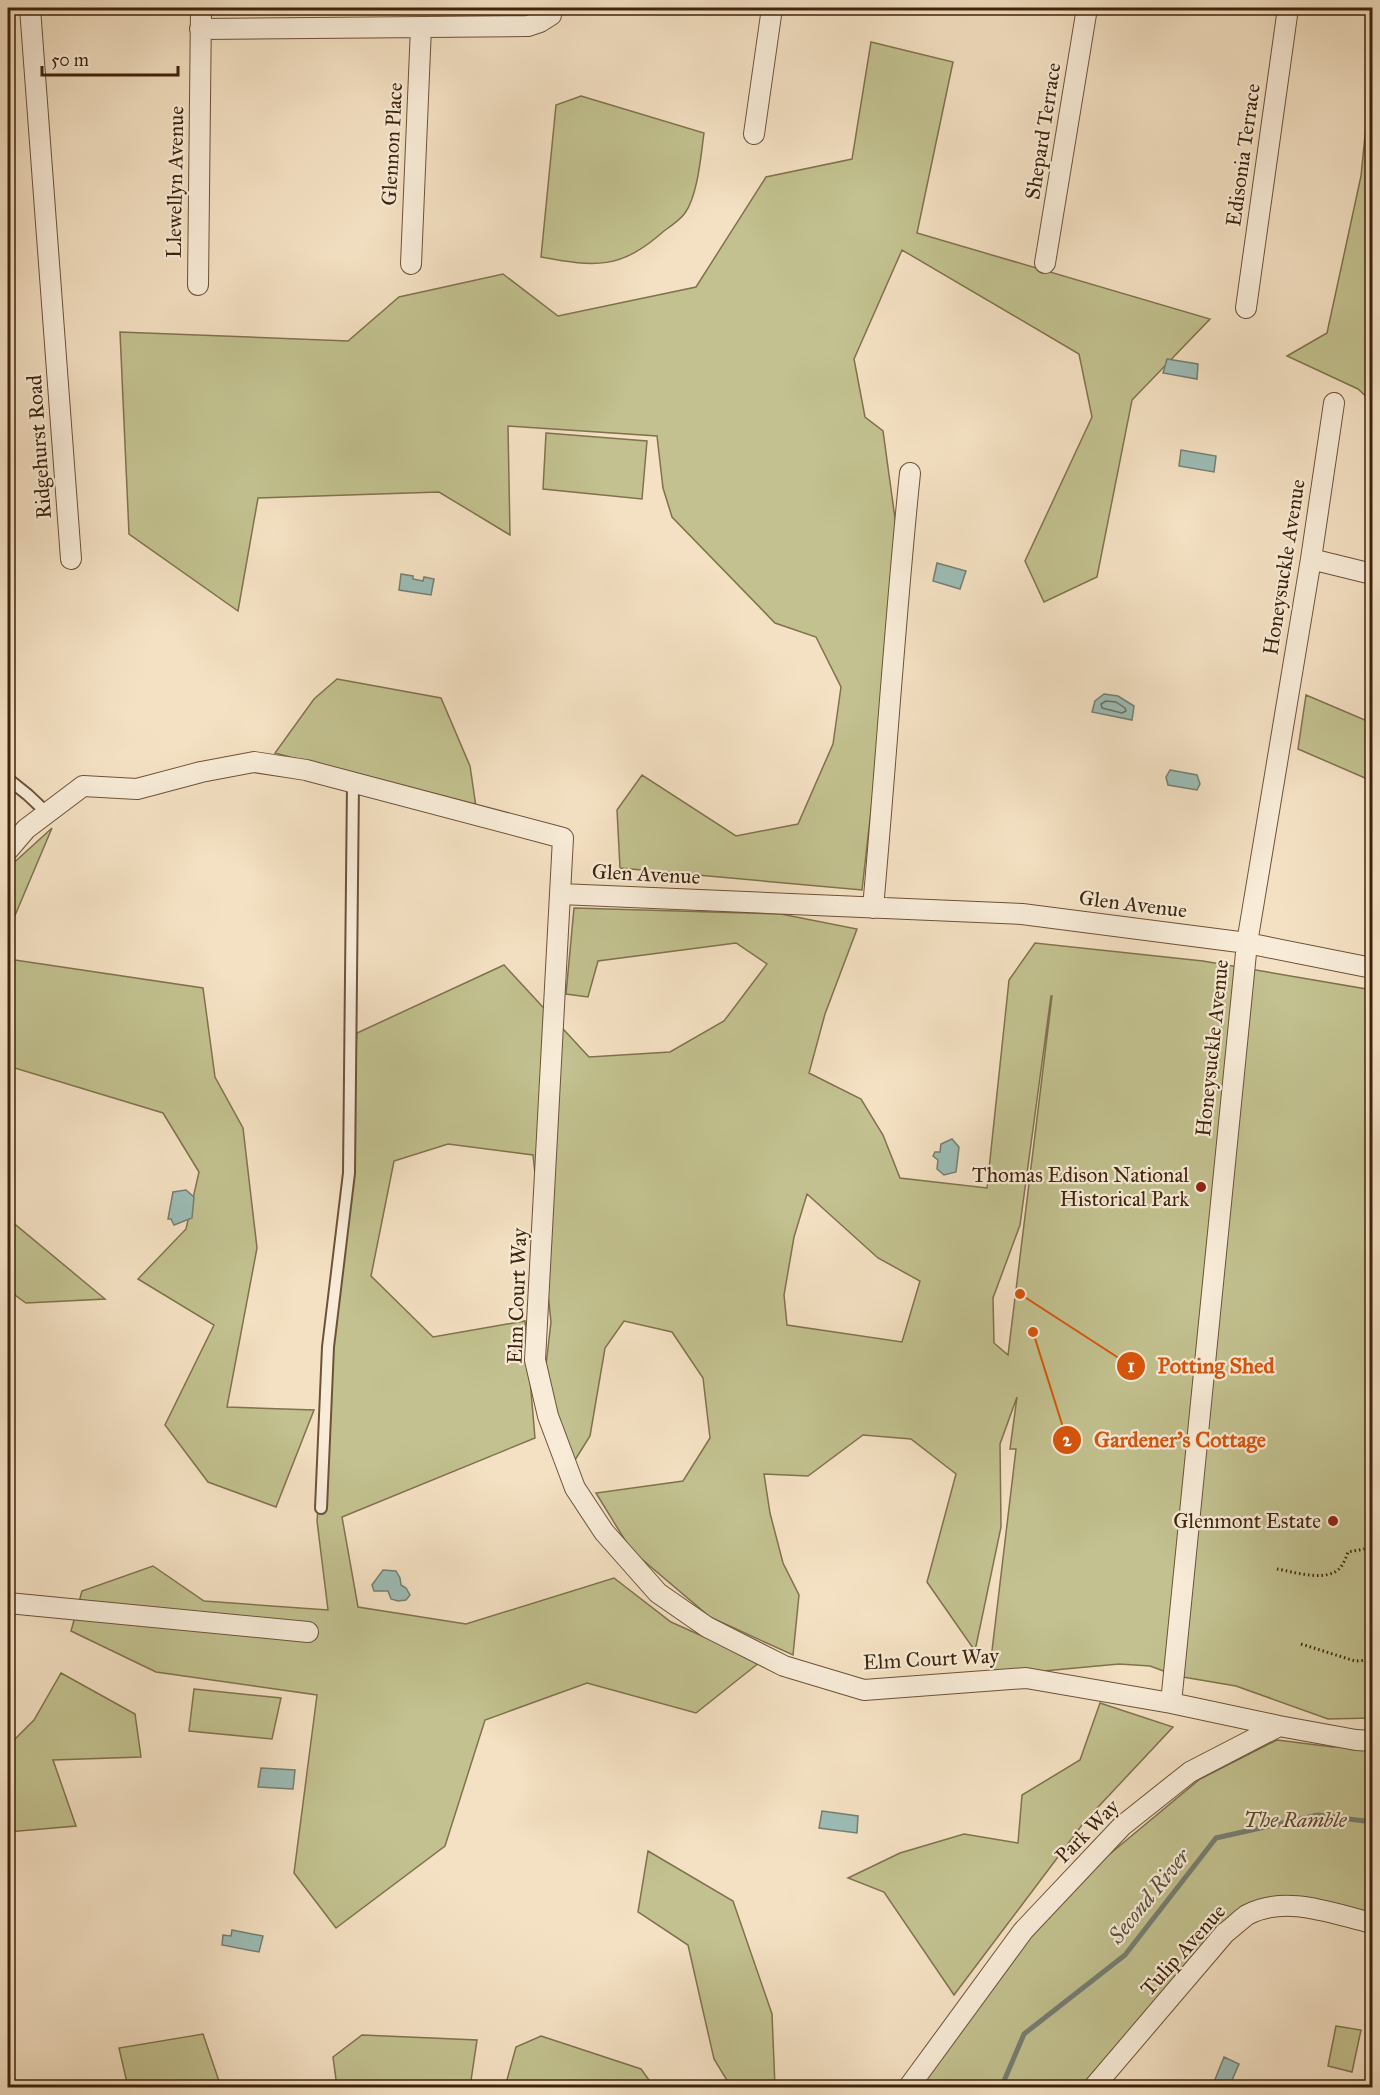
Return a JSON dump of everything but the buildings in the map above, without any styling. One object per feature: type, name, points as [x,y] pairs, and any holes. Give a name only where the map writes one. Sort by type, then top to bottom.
[{"type":"street","name":"Ridgehurst Road","points":[[30,8],[71,559]]},
{"type":"street","name":"Llewellyn Avenue","points":[[198,285],[201,8]]},
{"type":"street","points":[[200,29],[528,26],[551,15],[552,8]]},
{"type":"street","points":[[754,134],[772,8]]},
{"type":"street","name":"Shepard Terrace","points":[[1046,263],[1087,8]]},
{"type":"street","name":"Edisonia Terrace","points":[[1246,309],[1288,8]]},
{"type":"street","name":"Glennon Place","points":[[411,264],[421,27]]},
{"type":"street","name":"Honeysuckle Avenue","points":[[1171,1703],[1247,943],[1311,560],[1334,403]]},
{"type":"street","points":[[873,908],[892,695],[898,588],[910,473]]},
{"type":"street","points":[[1311,560],[1372,574]]},
{"type":"street","name":"Glen Avenue","points":[[11,839],[83,786],[136,789],[201,772],[254,762],[306,770],[563,838],[560,894],[1022,914],[1247,943],[1372,968]]},
{"type":"street","name":"Elm Court Way","points":[[560,894],[535,1360],[548,1416],[575,1488],[604,1532],[658,1593],[707,1627],[784,1666],[864,1690],[1026,1678],[1171,1703],[1279,1726]]},
{"type":"street","points":[[8,1604],[308,1632]]},
{"type":"street","points":[[1279,1726],[1372,1741]]},
{"type":"street","name":"Park Way","points":[[908,2088],[1023,1931],[1122,1826],[1190,1772],[1279,1726]]},
{"type":"street","name":"Tulip Avenue","points":[[1093,2088],[1225,1933],[1247,1915],[1277,1906],[1319,1909],[1372,1923]]},
{"type":"lane","points":[[8,779],[47,813]]},
{"type":"lane","points":[[321,1508],[328,1347],[349,1173],[353,783]]},
{"type":"path","points":[[1277,1569],[1318,1575],[1332,1574],[1341,1568],[1348,1552],[1364,1549],[1372,1540]]},
{"type":"path","points":[[1372,1566],[1367,1583],[1372,1613]]},
{"type":"path","points":[[1300,1644],[1355,1661],[1372,1660]]},
{"type":"green space","points":[[871,42],[953,62],[917,233],[1210,319],[1132,400],[1097,577],[1044,602],[1025,561],[1092,417],[1079,354],[902,250],[854,359],[865,417],[883,431],[900,555],[862,890],[620,868],[617,810],[642,775],[736,836],[798,824],[833,744],[841,687],[816,637],[775,623],[672,517],[663,488],[657,436],[508,426],[510,535],[439,492],[258,498],[238,611],[129,534],[120,332],[348,341],[399,297],[503,274],[558,316],[696,287],[766,177],[852,159]]},
{"type":"green space","points":[[1372,65],[1372,362],[1370,368],[1372,371],[1372,402],[1358,389],[1287,356],[1327,333],[1361,176]]},
{"type":"green space","points":[[581,96],[704,133],[696,185],[685,213],[634,253],[607,262],[577,263],[541,257],[556,105]]},
{"type":"green space","points":[[546,433],[647,441],[642,499],[543,489]]},
{"type":"green space","points":[[337,679],[441,698],[470,766],[476,807],[275,753],[314,699]]},
{"type":"green space","points":[[1306,695],[1372,723],[1372,781],[1298,749]]},
{"type":"green space","points":[[52,828],[8,932],[8,868]]},
{"type":"green space","points":[[574,908],[781,914],[857,929],[825,1014],[809,1073],[861,1099],[883,1135],[900,1178],[987,1188],[1009,980],[1035,943],[1203,961],[1372,990],[1372,1718],[1328,1719],[1236,1686],[1177,1676],[1150,1666],[1119,1664],[989,1676],[1016,1449],[1010,1449],[1017,1397],[1000,1444],[1001,1527],[975,1651],[927,1582],[956,1474],[911,1439],[863,1435],[808,1476],[764,1474],[770,1513],[783,1563],[799,1595],[793,1655],[710,1617],[631,1550],[596,1493],[683,1481],[710,1438],[703,1378],[672,1332],[624,1321],[605,1348],[590,1436],[575,1460],[544,1382],[551,1322],[533,1155],[448,1144],[394,1161],[371,1276],[433,1337],[525,1321],[535,1438],[342,1517],[358,1607],[466,1624],[614,1578],[671,1622],[760,1662],[696,1713],[587,1683],[485,1720],[445,1846],[336,1928],[294,1873],[317,1695],[156,1672],[71,1631],[82,1591],[153,1566],[204,1601],[328,1610],[317,1521],[357,1033],[504,965],[589,1057],[670,1052],[724,1021],[767,964],[736,943],[598,961],[588,997],[566,994]],"holes":[[[1052,996],[1008,1355],[994,1343],[993,1298],[1020,1225]],[[807,1194],[878,1258],[920,1281],[902,1342],[787,1325],[784,1295],[794,1237]]]},
{"type":"green space","points":[[8,959],[203,988],[215,1077],[243,1128],[257,1248],[227,1407],[314,1410],[276,1507],[208,1482],[165,1425],[214,1325],[138,1279],[186,1229],[199,1172],[163,1113],[8,1066]]},
{"type":"green space","points":[[8,1220],[105,1299],[26,1303],[8,1290]]},
{"type":"green space","points":[[61,1673],[135,1714],[141,1757],[53,1760],[76,1826],[8,1832],[8,1746],[34,1720]]},
{"type":"green space","points":[[194,1689],[281,1698],[272,1739],[189,1731]]},
{"type":"green space","points":[[1100,1703],[1173,1727],[1085,1821],[954,1995],[884,1892],[848,1878],[900,1853],[964,1834],[1018,1843],[1022,1795],[1080,1760]]},
{"type":"green space","name":"The Ramble","points":[[1277,1740],[1333,1747],[1372,1744],[1372,1913],[1286,1896],[1235,1916],[1084,2087],[915,2088],[1021,1947],[1093,1868],[1200,1779]]},
{"type":"green space","points":[[648,1851],[733,1901],[772,2014],[775,2087],[731,2087],[714,2059],[688,1945],[638,1912]]},
{"type":"green space","points":[[1336,2026],[1361,2030],[1352,2072],[1328,2066]]},
{"type":"green space","points":[[203,2034],[221,2087],[128,2087],[119,2048]]},
{"type":"green space","points":[[362,2035],[477,2040],[470,2087],[337,2087],[333,2057]]},
{"type":"green space","points":[[541,2036],[641,2069],[654,2087],[505,2087],[516,2047]]},
{"type":"water","points":[[1167,359],[1198,364],[1197,379],[1163,373]]},
{"type":"water","points":[[1181,450],[1216,456],[1214,472],[1179,466]]},
{"type":"water","points":[[937,563],[966,571],[960,589],[933,581]]},
{"type":"water","points":[[401,574],[423,581],[424,577],[434,579],[431,595],[399,590]]},
{"type":"water","points":[[1104,694],[1118,696],[1134,706],[1132,720],[1092,712],[1095,701]]},
{"type":"water","points":[[1170,770],[1197,775],[1200,784],[1197,790],[1168,785],[1166,777]]},
{"type":"water","points":[[952,1139],[959,1147],[956,1172],[944,1175],[937,1169],[938,1160],[933,1156],[935,1152],[940,1152],[941,1144]]},
{"type":"water","points":[[186,1190],[194,1197],[192,1218],[174,1225],[171,1219],[168,1219],[173,1192]]},
{"type":"water","points":[[383,1570],[396,1571],[401,1585],[410,1595],[406,1600],[391,1599],[388,1591],[374,1591],[372,1585]]},
{"type":"water","points":[[261,1768],[295,1770],[293,1789],[258,1787]]},
{"type":"water","points":[[822,1811],[858,1816],[857,1833],[819,1828]]},
{"type":"water","points":[[232,1930],[263,1936],[259,1952],[222,1945],[223,1935],[231,1936]]},
{"type":"water","points":[[1224,2057],[1239,2064],[1229,2087],[1212,2087]]},
{"type":"waterway","name":"Second River","points":[[1001,2088],[1024,2034],[1125,1955],[1216,1838],[1318,1815],[1372,1822]]},
{"type":"place","name":"Thomas Edison National Historical Park","points":[[1201,1187]]},
{"type":"place","name":"Potting Shed","points":[[1020,1294]]},
{"type":"place","name":"Gardener's Cottage","points":[[1033,1332]]},
{"type":"place","name":"Glenmont Estate","points":[[1333,1521]]}]
